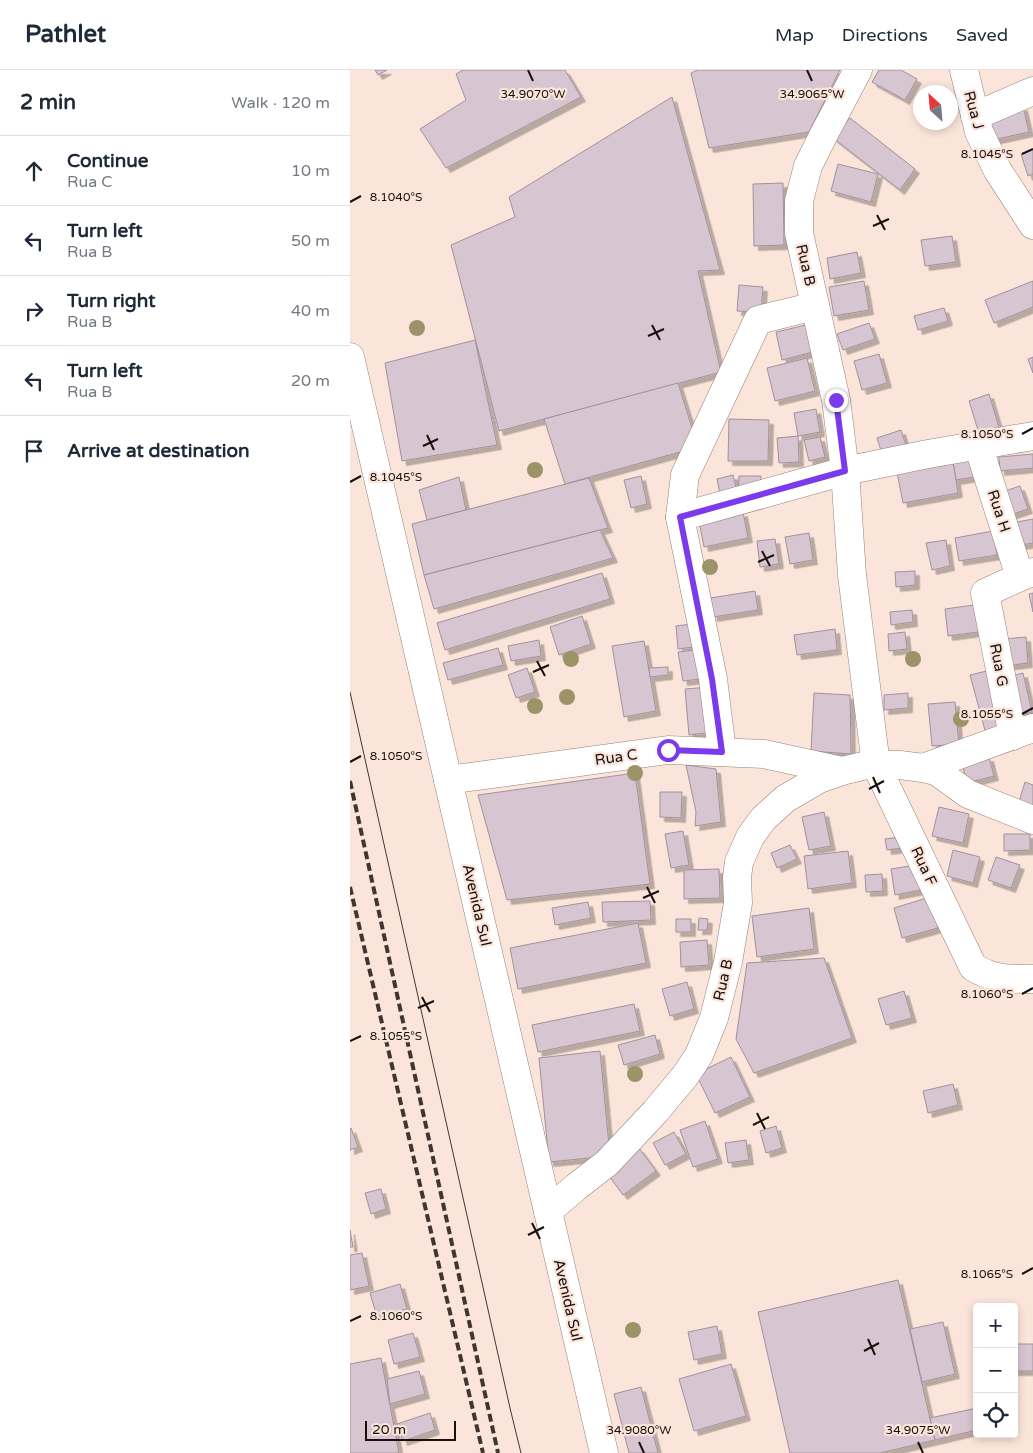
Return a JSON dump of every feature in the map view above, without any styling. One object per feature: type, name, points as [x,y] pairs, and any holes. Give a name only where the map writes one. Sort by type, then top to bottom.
[{"type":"street","name":"Rua B","points":[[858,70],[808,166],[799,201],[799,233],[836,400],[845,471],[852,575],[876,765]]},
{"type":"street","name":"Rua J","points":[[964,70],[979,132],[998,171],[1033,225]]},
{"type":"street","points":[[975,116],[1033,91]]},
{"type":"street","points":[[722,752],[712,679],[680,517],[685,475],[758,320],[815,306]]},
{"type":"street","name":"Avenida Sul","points":[[350,358],[604,1453]]},
{"type":"street","points":[[680,517],[845,471],[928,454],[1033,436]]},
{"type":"street","name":"Rua H","points":[[978,445],[1026,574]]},
{"type":"street","name":"Rua G","points":[[923,768],[1023,732],[985,594],[1026,574]]},
{"type":"street","name":"Rua C","points":[[448,780],[668,750],[764,754],[842,771]]},
{"type":"street","name":"Rua B","points":[[548,1212],[607,1163],[655,1112],[685,1076],[699,1055],[714,1018],[728,962],[738,903],[737,877],[739,862],[750,837],[763,818],[785,799],[819,779],[867,765],[923,768],[936,772],[968,794],[1033,820]]},
{"type":"street","name":"Rua F","points":[[876,765],[973,967],[988,975],[1008,979],[1033,979]]},
{"type":"building","points":[[375,70],[387,70],[378,75]]},
{"type":"building","points":[[463,70],[565,70],[581,97],[446,168],[420,129],[466,100],[456,74]]},
{"type":"building","points":[[698,70],[840,70],[809,132],[709,148],[691,73]]},
{"type":"building","points":[[879,70],[901,70],[917,79],[905,100],[872,82]]},
{"type":"building","points":[[672,97],[720,270],[698,271],[721,372],[499,431],[451,245],[515,217],[509,197]]},
{"type":"building","points":[[1023,106],[1029,132],[993,140],[987,118]]},
{"type":"building","points":[[850,118],[915,169],[900,190],[833,138]]},
{"type":"building","points":[[1033,150],[1033,174],[1028,176],[1021,154]]},
{"type":"building","points":[[838,164],[878,174],[871,202],[831,191]]},
{"type":"building","points":[[783,183],[784,245],[754,246],[753,184]]},
{"type":"building","points":[[952,236],[956,262],[925,266],[921,240]]},
{"type":"building","points":[[857,252],[861,273],[830,279],[827,258]]},
{"type":"building","points":[[864,281],[869,310],[834,316],[829,287]]},
{"type":"building","points":[[1033,281],[1033,307],[994,323],[985,300]]},
{"type":"building","points":[[739,285],[763,287],[761,312],[737,311]]},
{"type":"building","points":[[944,308],[948,321],[918,330],[914,316]]},
{"type":"building","points":[[869,323],[875,339],[843,350],[837,334]]},
{"type":"building","points":[[806,325],[813,352],[782,360],[776,332]]},
{"type":"building","points":[[475,340],[497,445],[402,461],[385,363]]},
{"type":"building","points":[[879,354],[887,383],[862,390],[854,361]]},
{"type":"building","points":[[1033,357],[1033,373],[1028,359]]},
{"type":"building","points":[[807,358],[815,391],[775,401],[767,368]]},
{"type":"building","points":[[678,383],[698,447],[565,484],[544,419]]},
{"type":"building","points":[[989,394],[1001,434],[981,440],[969,401]]},
{"type":"building","points":[[816,409],[820,432],[798,436],[794,413]]},
{"type":"building","points":[[729,419],[769,420],[768,461],[728,461]]},
{"type":"building","points":[[901,430],[908,452],[884,460],[877,438]]},
{"type":"building","points":[[798,436],[799,462],[779,463],[777,438]]},
{"type":"building","points":[[820,437],[825,457],[809,461],[804,440]]},
{"type":"building","points":[[1033,454],[1033,468],[1000,471],[999,457]]},
{"type":"building","points":[[977,458],[980,476],[956,480],[953,462]]},
{"type":"building","points":[[953,462],[958,493],[903,503],[897,472]]},
{"type":"building","points":[[733,475],[738,495],[721,499],[717,479]]},
{"type":"building","points":[[641,476],[647,504],[631,508],[624,480]]},
{"type":"building","points":[[739,476],[761,476],[760,489],[738,495]]},
{"type":"building","points":[[459,477],[466,510],[427,520],[419,490]]},
{"type":"building","points":[[589,478],[608,528],[424,575],[412,524]]},
{"type":"building","points":[[1020,486],[1028,509],[1010,515],[1002,492]]},
{"type":"building","points":[[743,512],[748,538],[704,547],[699,521]]},
{"type":"building","points":[[1033,519],[1033,543],[1021,545],[1017,522]]},
{"type":"building","points":[[600,530],[613,558],[434,609],[424,575]]},
{"type":"building","points":[[993,531],[997,555],[959,561],[955,538]]},
{"type":"building","points":[[809,533],[813,560],[790,564],[785,537]]},
{"type":"building","points":[[775,539],[779,564],[760,567],[757,541]]},
{"type":"building","points":[[946,540],[950,566],[932,570],[926,543]]},
{"type":"building","points":[[915,571],[915,585],[896,587],[895,572]]},
{"type":"building","points":[[602,573],[610,599],[445,650],[437,623]]},
{"type":"building","points":[[755,591],[758,610],[713,617],[710,598]]},
{"type":"building","points":[[1033,593],[1033,612],[1029,594]]},
{"type":"building","points":[[981,604],[985,631],[948,636],[945,609]]},
{"type":"building","points":[[912,610],[913,622],[891,625],[890,612]]},
{"type":"building","points":[[582,616],[591,644],[559,655],[550,627]]},
{"type":"building","points":[[699,623],[701,646],[678,649],[676,626]]},
{"type":"building","points":[[835,629],[837,650],[797,655],[794,635]]},
{"type":"building","points":[[905,632],[907,649],[889,651],[888,634]]},
{"type":"building","points":[[1026,637],[1028,663],[1005,666],[1003,639]]},
{"type":"building","points":[[539,640],[541,656],[511,661],[508,646]]},
{"type":"building","points":[[644,641],[656,711],[624,717],[612,646]]},
{"type":"building","points":[[498,648],[503,665],[448,680],[443,663]]},
{"type":"building","points":[[703,649],[709,678],[683,681],[678,652]]},
{"type":"building","points":[[668,667],[668,675],[650,677],[649,668]]},
{"type":"building","points":[[527,668],[535,692],[516,698],[508,675]]},
{"type":"building","points":[[991,670],[1007,729],[986,734],[970,675]]},
{"type":"building","points":[[1023,673],[1032,712],[1017,716],[1007,677]]},
{"type":"building","points":[[710,687],[716,732],[689,735],[685,689]]},
{"type":"building","points":[[814,693],[850,695],[851,754],[811,751]]},
{"type":"building","points":[[908,693],[908,708],[884,710],[884,695]]},
{"type":"building","points":[[955,702],[959,744],[932,746],[928,704]]},
{"type":"building","points":[[989,757],[994,776],[967,783],[962,764]]},
{"type":"building","points":[[686,765],[716,769],[721,822],[695,826],[696,812]]},
{"type":"building","points":[[635,773],[650,884],[507,900],[478,795]]},
{"type":"building","points":[[1025,782],[1033,785],[1033,813],[1017,808]]},
{"type":"building","points":[[660,792],[682,792],[681,818],[660,817]]},
{"type":"building","points":[[939,807],[969,814],[963,843],[932,836]]},
{"type":"building","points":[[824,812],[831,846],[809,850],[802,817]]},
{"type":"building","points":[[683,831],[689,865],[671,868],[665,834]]},
{"type":"building","points":[[1004,834],[1030,834],[1030,850],[1004,851]]},
{"type":"building","points":[[900,837],[902,848],[887,850],[885,839]]},
{"type":"building","points":[[790,845],[797,859],[777,868],[771,853]]},
{"type":"building","points":[[953,850],[980,857],[973,883],[947,876]]},
{"type":"building","points":[[848,851],[852,883],[808,889],[804,856]]},
{"type":"building","points":[[996,857],[1020,865],[1011,888],[988,880]]},
{"type":"building","points":[[922,864],[926,889],[895,895],[891,869]]},
{"type":"building","points":[[719,869],[720,898],[684,899],[684,870]]},
{"type":"building","points":[[882,874],[883,891],[866,892],[865,875]]},
{"type":"building","points":[[930,897],[938,928],[902,938],[894,908]]},
{"type":"building","points":[[650,901],[651,920],[603,922],[602,902]]},
{"type":"building","points":[[588,902],[591,918],[555,925],[552,908]]},
{"type":"building","points":[[809,908],[814,949],[757,957],[752,916]]},
{"type":"building","points":[[699,918],[708,919],[707,930],[698,930]]},
{"type":"building","points":[[676,919],[691,919],[691,932],[676,932]]},
{"type":"building","points":[[638,923],[646,963],[518,989],[510,948]]},
{"type":"building","points":[[707,940],[709,965],[681,967],[680,942]]},
{"type":"building","points":[[824,958],[852,1038],[754,1073],[736,1039],[747,963]]},
{"type":"building","points":[[687,982],[694,1009],[670,1016],[662,989]]},
{"type":"building","points":[[904,991],[912,1018],[886,1025],[878,999]]},
{"type":"building","points":[[634,1004],[640,1031],[538,1052],[532,1025]]},
{"type":"building","points":[[655,1035],[660,1054],[624,1065],[618,1045]]},
{"type":"building","points":[[600,1051],[610,1156],[549,1162],[539,1058]]},
{"type":"building","points":[[731,1057],[750,1097],[715,1113],[696,1074]]},
{"type":"building","points":[[953,1084],[958,1105],[928,1113],[923,1091]]},
{"type":"building","points":[[705,1121],[718,1159],[693,1167],[680,1130]]},
{"type":"building","points":[[776,1126],[782,1148],[766,1153],[760,1131]]},
{"type":"building","points":[[350,1129],[358,1147],[350,1150]]},
{"type":"building","points":[[674,1132],[686,1154],[665,1165],[653,1143]]},
{"type":"building","points":[[746,1140],[749,1160],[728,1163],[725,1143]]},
{"type":"building","points":[[639,1148],[656,1171],[623,1195],[606,1172]]},
{"type":"building","points":[[381,1189],[386,1209],[371,1214],[365,1193]]},
{"type":"building","points":[[350,1230],[353,1247],[350,1247]]},
{"type":"building","points":[[362,1253],[369,1286],[350,1290],[350,1255]]},
{"type":"building","points":[[898,1280],[935,1440],[880,1453],[790,1453],[758,1312]]},
{"type":"building","points":[[400,1284],[407,1309],[377,1317],[370,1293]]},
{"type":"building","points":[[943,1322],[955,1374],[922,1382],[910,1329]]},
{"type":"building","points":[[717,1326],[722,1354],[694,1360],[688,1332]]},
{"type":"building","points":[[413,1333],[420,1357],[394,1364],[388,1340]]},
{"type":"building","points":[[1018,1344],[1033,1344],[1033,1371],[1018,1371]]},
{"type":"building","points":[[381,1358],[399,1453],[350,1453],[350,1364]]},
{"type":"building","points":[[731,1364],[746,1416],[694,1431],[679,1379]]},
{"type":"building","points":[[419,1371],[425,1394],[390,1404],[387,1379]]},
{"type":"building","points":[[641,1387],[658,1453],[629,1453],[614,1394]]},
{"type":"building","points":[[973,1409],[973,1431],[935,1440],[930,1418]]},
{"type":"building","points":[[430,1413],[435,1430],[403,1441],[397,1424]]},
{"type":"tram line","points":[[350,692],[521,1453]]},
{"type":"railway","points":[[350,781],[498,1453]]},
{"type":"railway","points":[[350,887],[483,1453]]},
{"type":"route","points":[[668,750],[722,752],[712,679],[680,517],[845,471],[836,400]]}]
